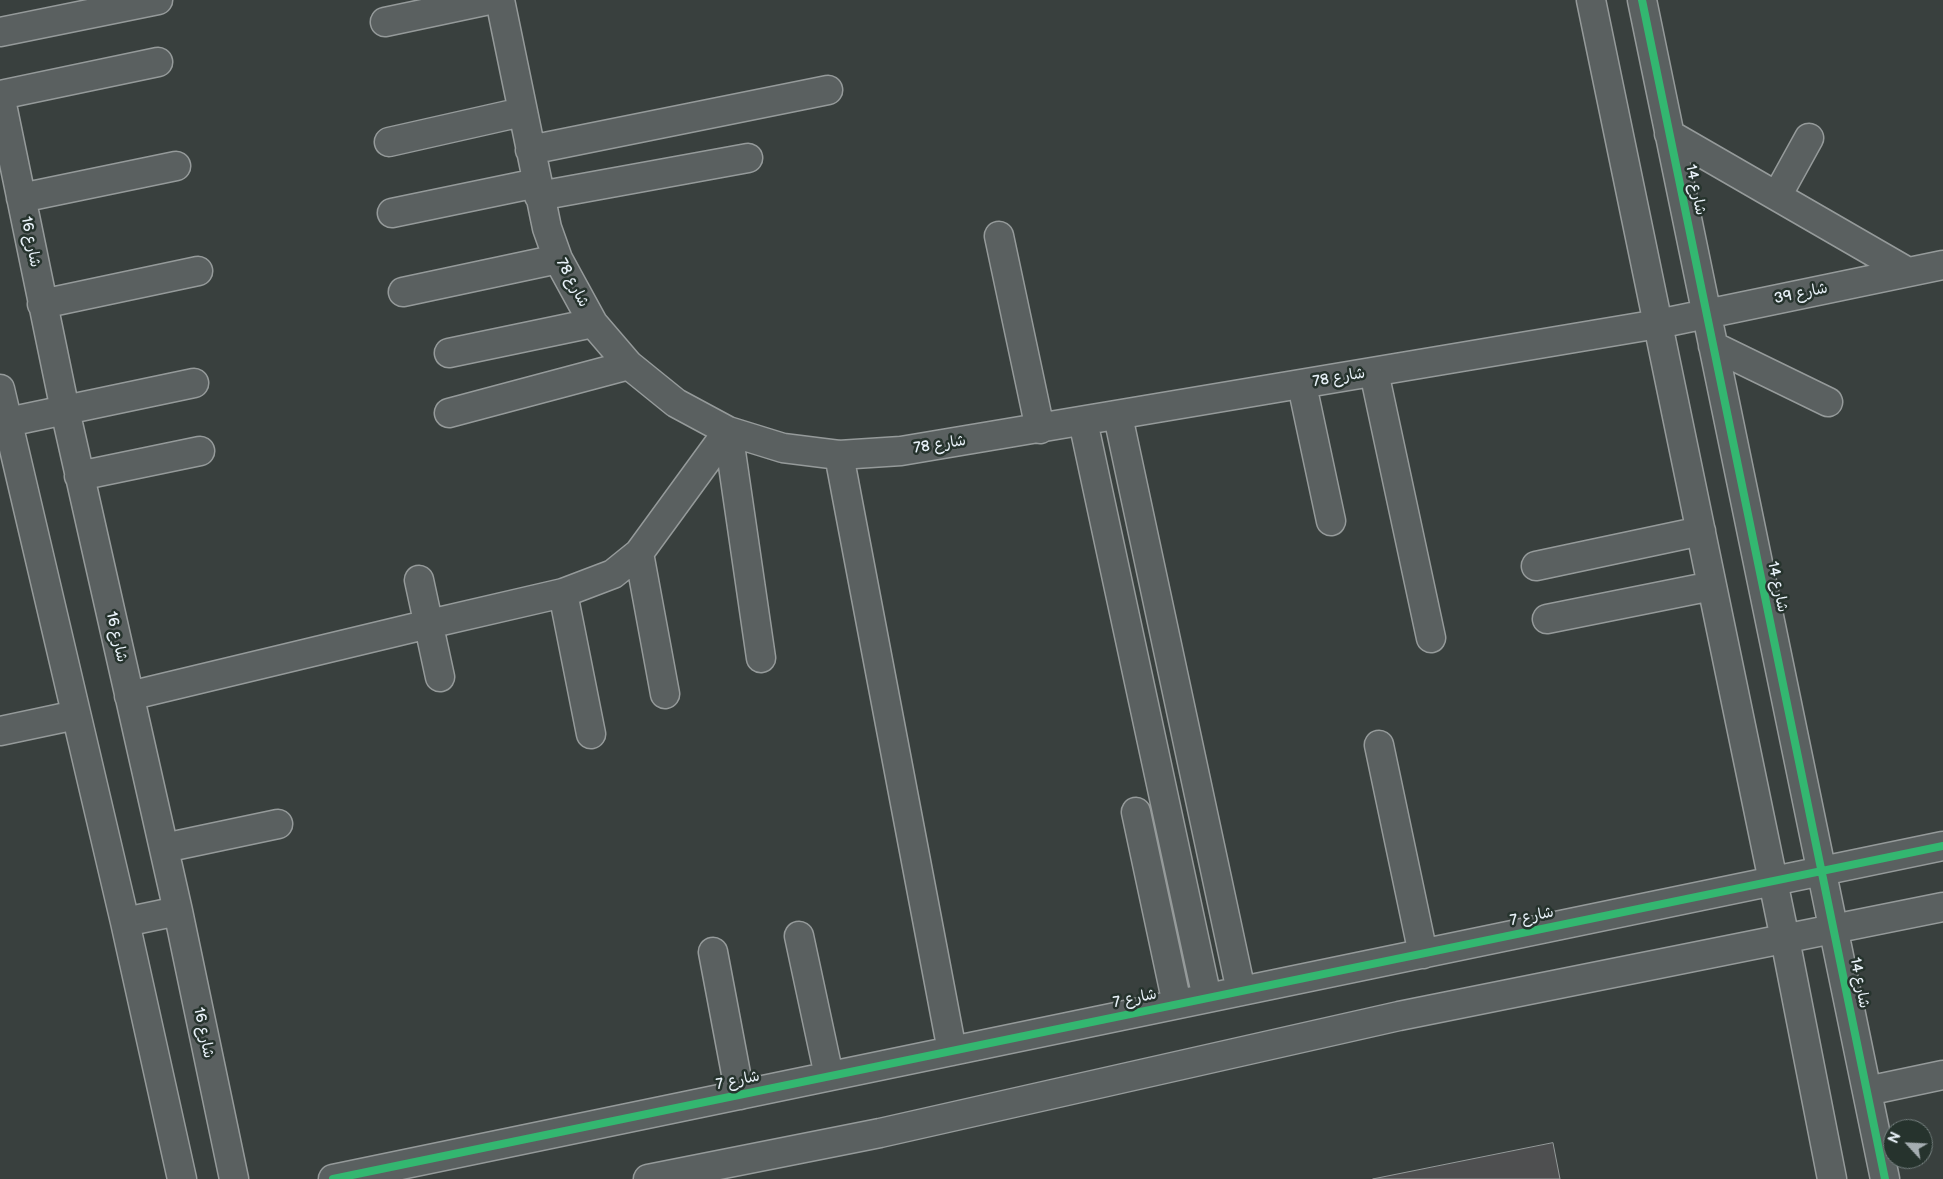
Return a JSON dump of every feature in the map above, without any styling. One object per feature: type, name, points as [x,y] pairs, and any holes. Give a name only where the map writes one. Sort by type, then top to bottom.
[{"type":"street","points":[[0,32],[158,0]]},
{"type":"street","points":[[385,22],[489,0]]},
{"type":"street","name":"شارع 78","points":[[500,0],[547,228],[558,259],[593,323],[629,365],[676,403],[728,430],[783,448],[839,455],[901,451],[1658,324]]},
{"type":"street","points":[[1591,0],[1785,939],[1832,1179]]},
{"type":"street","name":"شارع 14","points":[[1642,0],[1886,1179]]},
{"type":"street","points":[[0,95],[158,62]]},
{"type":"street","points":[[530,150],[828,90]]},
{"type":"street","name":"شارع 16","points":[[0,95],[79,476],[178,911],[234,1179]]},
{"type":"street","points":[[389,142],[522,112]]},
{"type":"street","points":[[1670,134],[1908,272]]},
{"type":"street","points":[[1777,196],[1810,138]]},
{"type":"street","points":[[392,214],[538,189],[748,158]]},
{"type":"street","points":[[21,198],[176,166]]},
{"type":"street","points":[[999,236],[1040,429]]},
{"type":"street","points":[[403,292],[558,259]]},
{"type":"street","name":"شارع 39","points":[[1658,324],[1943,265]]},
{"type":"street","points":[[42,304],[198,271]]},
{"type":"street","points":[[449,352],[593,323]]},
{"type":"street","points":[[1713,346],[1828,402]]},
{"type":"street","points":[[449,413],[629,365]]},
{"type":"street","points":[[1374,372],[1430,638]]},
{"type":"street","points":[[8,422],[194,383]]},
{"type":"street","points":[[1302,385],[1331,520]]},
{"type":"street","points":[[0,389],[125,922],[182,1179]]},
{"type":"street","points":[[1118,416],[1241,991]]},
{"type":"street","points":[[1084,421],[1207,998]]},
{"type":"street","points":[[129,696],[563,594],[613,574],[639,553],[728,430]]},
{"type":"street","points":[[728,430],[761,658]]},
{"type":"street","points":[[79,476],[200,451]]},
{"type":"street","points":[[839,455],[952,1051]]},
{"type":"street","points":[[1536,566],[1701,531]]},
{"type":"street","points":[[639,553],[665,694]]},
{"type":"street","points":[[419,580],[440,678]]},
{"type":"street","points":[[1547,619],[1712,586]]},
{"type":"street","points":[[563,594],[591,734]]},
{"type":"street","points":[[0,731],[76,715]]},
{"type":"street","points":[[1378,744],[1423,954]]},
{"type":"street","points":[[1136,812],[1178,1004]]},
{"type":"street","points":[[164,848],[278,824]]},
{"type":"street","name":"شارع 7","points":[[333,1179],[1943,846]]},
{"type":"street","points":[[648,1179],[880,1133],[1399,1016],[1943,907]]},
{"type":"street","points":[[125,922],[178,911]]},
{"type":"street","points":[[799,936],[829,1076]]},
{"type":"street","points":[[713,952],[740,1095]]},
{"type":"street","points":[[1867,1091],[1943,1075]]},
{"type":"shaded area","points":[[0,0],[1943,0],[1943,1179],[0,1179]]},
{"type":"building","points":[[1553,1143],[1560,1179],[1373,1179]]},
{"type":"cycle path","points":[[1642,0],[1885,1179]]},
{"type":"cycle path","points":[[333,1179],[1943,846]]}]
